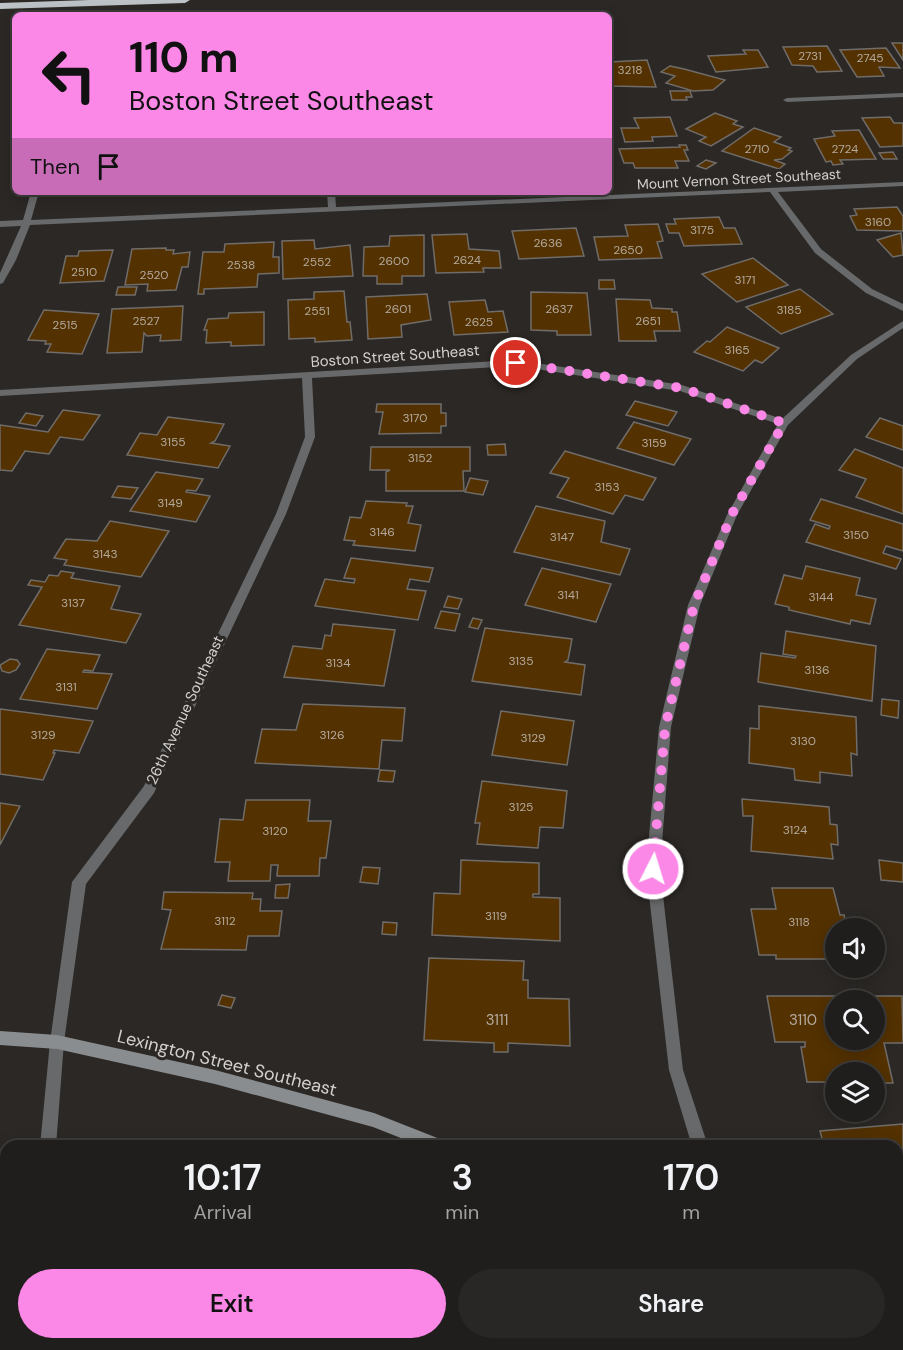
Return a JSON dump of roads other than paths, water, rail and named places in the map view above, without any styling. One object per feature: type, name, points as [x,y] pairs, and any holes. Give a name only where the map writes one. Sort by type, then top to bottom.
[{"type":"highway","points":[[0,6],[184,0]]},
{"type":"street","points":[[788,100],[903,95]]},
{"type":"street","name":"Mount Vernon Street Southeast","points":[[0,224],[332,210],[584,196],[773,191],[903,184]]},
{"type":"street","points":[[773,191],[818,251],[869,291],[903,308]]},
{"type":"street","points":[[0,282],[11,263],[27,223],[34,195]]},
{"type":"street","points":[[331,195],[332,210]]},
{"type":"street","points":[[698,1140],[676,1070],[653,869],[665,728],[694,605],[732,514],[784,423],[854,357],[903,324]]},
{"type":"street","name":"Boston Street Southeast","points":[[0,393],[516,363],[682,388],[784,423]]},
{"type":"street","name":"26th Avenue Southeast","points":[[49,1140],[57,1042],[79,882],[149,789],[281,514],[310,437],[308,376]]},
{"type":"street","name":"Lexington Street Southeast","points":[[0,1038],[57,1042],[249,1086],[374,1120],[424,1140]]}]
